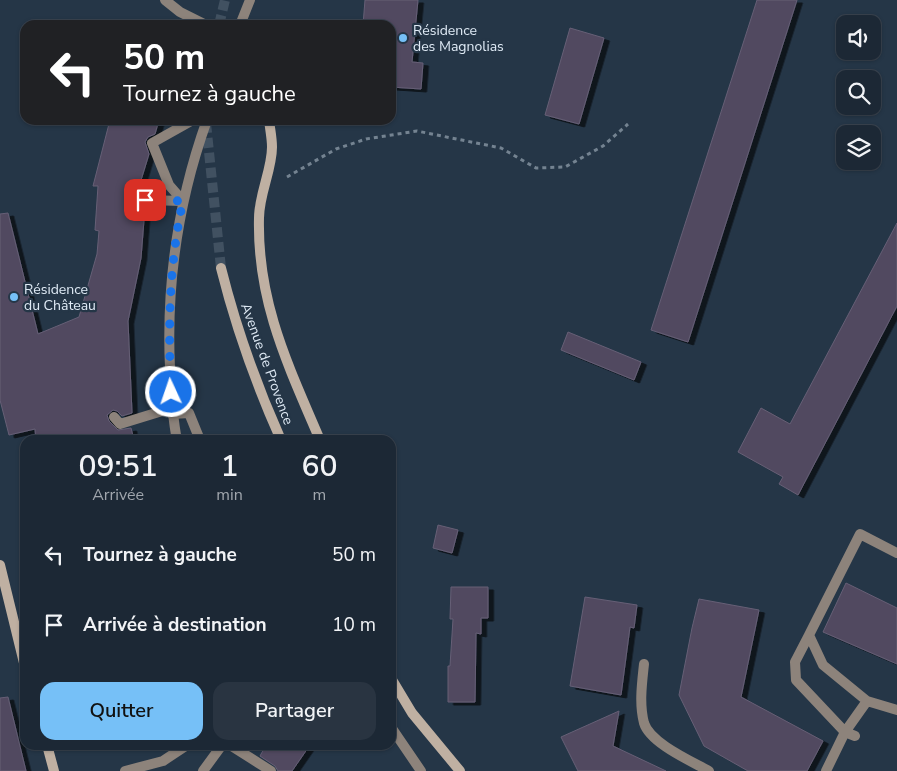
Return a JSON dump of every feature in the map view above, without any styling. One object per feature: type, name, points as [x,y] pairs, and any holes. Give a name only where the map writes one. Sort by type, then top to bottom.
[{"type":"main road","name":"Avenue de Provence","points":[[270,125],[272,147],[259,215],[259,251],[267,302],[284,357],[318,435]]},
{"type":"main road","name":"Avenue de Provence","points":[[222,268],[233,315],[244,348],[279,435]]},
{"type":"main road","points":[[0,565],[20,647]]},
{"type":"main road","points":[[396,687],[412,713],[460,771]]},
{"type":"main road","points":[[48,750],[54,771]]},
{"type":"street","points":[[165,0],[180,12],[196,20]]},
{"type":"street","points":[[242,20],[250,0]]},
{"type":"street","points":[[183,201],[170,185],[152,143],[184,125]]},
{"type":"street","points":[[176,435],[172,411],[169,344],[171,270],[183,201],[198,143],[205,125]]},
{"type":"street","points":[[145,200],[183,201]]},
{"type":"street","points":[[114,417],[120,424],[172,411],[189,413],[198,435]]},
{"type":"street","points":[[850,734],[796,680],[795,662],[860,534],[897,554]]},
{"type":"street","points":[[809,635],[823,666],[867,701],[897,710]]},
{"type":"street","points":[[644,664],[641,697],[644,724],[658,742],[709,771]]},
{"type":"street","points":[[826,771],[850,734],[867,701]]},
{"type":"street","points":[[396,734],[421,771]]},
{"type":"street","points":[[130,770],[163,761],[180,750]]},
{"type":"street","points":[[202,770],[218,750]]},
{"type":"street","points":[[238,750],[271,771]]},
{"type":"path","points":[[264,188],[298,172],[336,149],[366,139],[417,132],[501,148],[536,168],[565,167],[603,146],[628,124]]},
{"type":"building","name":"Résidence des Magnolias","points":[[365,0],[418,0],[412,62],[423,63],[421,89],[396,87],[396,20],[363,20]]},
{"type":"building","points":[[757,0],[797,0],[688,342],[651,330]]},
{"type":"building","points":[[570,28],[604,38],[579,124],[545,115]]},
{"type":"building","points":[[109,125],[158,125],[155,134],[148,137],[145,142],[149,154],[138,190],[146,191],[146,193],[141,194],[138,199],[139,204],[145,207],[141,258],[128,321],[132,413],[122,416],[113,410],[107,415],[109,421],[118,430],[131,428],[133,435],[36,435],[35,429],[9,435],[0,400],[0,214],[8,213],[38,334],[79,317],[97,254],[99,231],[95,230],[98,186],[93,186]]},
{"type":"building","points":[[897,223],[897,306],[798,495],[779,484],[783,477],[738,452],[761,408],[790,424]]},
{"type":"building","points":[[568,332],[641,362],[634,380],[561,350]]},
{"type":"building","points":[[438,525],[458,530],[452,553],[433,548]]},
{"type":"building","points":[[846,583],[897,608],[897,664],[823,632]]},
{"type":"building","points":[[451,587],[488,587],[488,618],[481,618],[481,634],[476,633],[475,702],[448,702],[448,666],[450,666],[453,619],[450,619]]},
{"type":"building","points":[[585,597],[637,605],[634,628],[630,627],[621,695],[570,686]]},
{"type":"building","points":[[699,599],[759,610],[741,697],[823,741],[807,771],[748,771],[704,746],[679,695]]},
{"type":"building","points":[[8,697],[26,771],[0,771],[0,698]]},
{"type":"building","points":[[619,711],[613,746],[666,771],[578,771],[561,737]]},
{"type":"building","points":[[263,750],[307,750],[292,771],[278,771],[275,766],[260,756]]},
{"type":"tunnel","points":[[220,20],[225,0]]},
{"type":"tunnel","points":[[206,125],[221,268]]},
{"type":"place","name":"Résidence des Magnolias","points":[[403,38]]},
{"type":"place","name":"Résidence du Château","points":[[14,297]]},
{"type":"route","points":[[145,200],[183,201],[171,270],[169,344],[171,392]]}]
